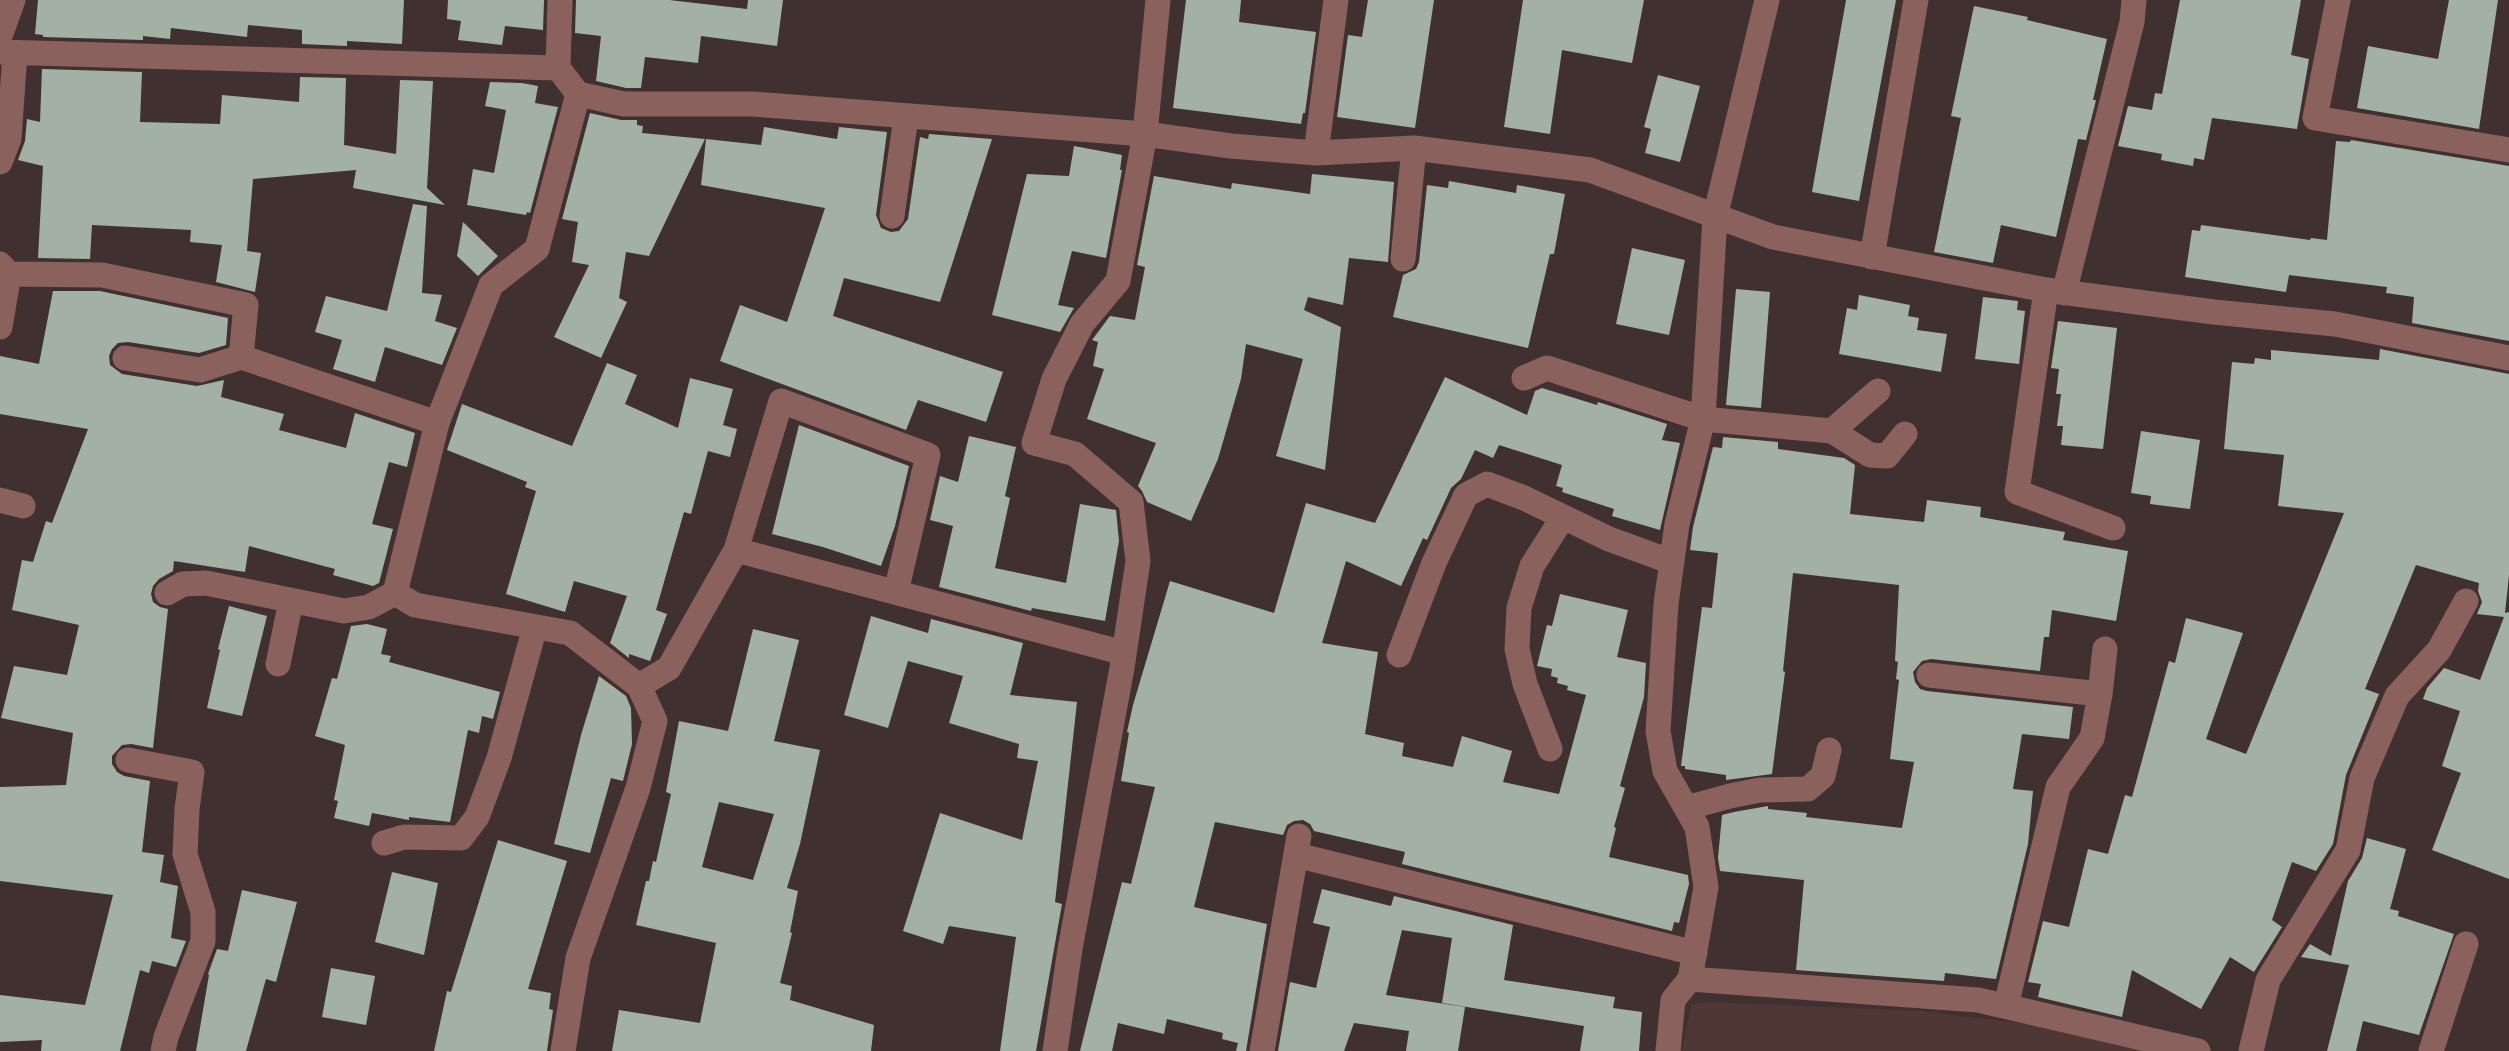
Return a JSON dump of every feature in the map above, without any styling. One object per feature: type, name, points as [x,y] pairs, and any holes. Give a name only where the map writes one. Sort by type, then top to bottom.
[{"type":"street","points":[[0,162],[9,139],[5,47],[12,0]]},
{"type":"street","points":[[560,0],[558,68],[578,94],[624,104],[753,104],[1145,134],[1316,152],[1414,148],[1590,170],[1773,237],[2055,291],[2336,324],[2509,358]]},
{"type":"street","points":[[1055,1051],[1138,560],[1131,502],[1075,454],[1034,442],[1054,379],[1082,324],[1118,281],[1145,134],[1158,0]]},
{"type":"street","points":[[1316,152],[1336,0]]},
{"type":"street","points":[[1668,1051],[1673,1000],[1690,979],[1706,887],[1696,827],[1666,771],[1658,731],[1666,604],[1677,524],[1703,419],[1715,217],[1767,0]]},
{"type":"street","points":[[1872,256],[1916,0]]},
{"type":"street","points":[[2113,528],[2017,492],[2055,291],[2132,22],[2134,0]]},
{"type":"street","points":[[2338,0],[2314,118],[2509,150]]},
{"type":"street","points":[[5,47],[558,68]]},
{"type":"street","points":[[167,593],[183,584],[206,584],[344,611],[370,606],[395,593],[437,423],[491,285],[537,249],[578,94]]},
{"type":"street","points":[[892,216],[906,117]]},
{"type":"street","points":[[1404,260],[1414,148]]},
{"type":"street","points":[[0,326],[5,269],[102,275],[246,305],[240,356]]},
{"type":"street","points":[[125,358],[200,370],[240,356],[437,423]]},
{"type":"street","points":[[1524,378],[1546,368],[1703,419],[1832,431],[1870,455],[1887,456],[1904,434]]},
{"type":"street","points":[[1832,431],[1878,391]]},
{"type":"street","points":[[639,686],[668,668],[736,550],[781,402],[928,455],[896,592]]},
{"type":"street","points":[[1398,655],[1466,495],[1487,484],[1609,539],[1672,562]]},
{"type":"street","points":[[1550,748],[1516,649],[1519,608],[1532,566],[1563,517]]},
{"type":"street","points":[[736,550],[1124,653]]},
{"type":"street","points":[[395,593],[415,605],[570,633],[639,686],[656,720],[638,788],[578,958],[563,1051]]},
{"type":"street","points":[[278,664],[291,601]]},
{"type":"street","points":[[2251,1051],[2268,980],[2348,850],[2362,778],[2397,696],[2438,650],[2466,601]]},
{"type":"street","points":[[384,843],[404,837],[461,838],[477,817],[499,758],[535,626]]},
{"type":"street","points":[[2006,1006],[2058,787],[2092,738],[2105,649]]},
{"type":"street","points":[[1929,676],[2100,694]]},
{"type":"street","points":[[1686,808],[1760,790],[1808,789],[1823,776],[1829,750]]},
{"type":"street","points":[[128,760],[192,772],[185,854],[202,912],[203,941],[163,1051]]},
{"type":"street","points":[[1262,1051],[1298,846],[1695,953]]},
{"type":"street","points":[[2431,1051],[2466,944]]},
{"type":"street","points":[[1690,979],[1978,1000],[2198,1051]]},
{"type":"shaded area","points":[[1704,1002],[1922,1011],[2034,1025],[2147,1051],[1682,1051],[1691,1005]]},
{"type":"building","points":[[38,0],[404,0],[402,44],[302,44],[302,30],[248,25],[247,37],[171,28],[170,39],[43,37],[35,34]]},
{"type":"building","points":[[448,0],[544,0],[543,30],[505,26],[502,45],[458,40],[461,21],[447,19]]},
{"type":"building","points":[[576,0],[669,0],[747,9],[748,0],[783,0],[777,46],[701,36],[698,63],[645,57],[641,88],[626,88],[596,81],[601,36],[575,33]]},
{"type":"building","points":[[1186,0],[1241,0],[1239,22],[1316,32],[1301,124],[1173,108]]},
{"type":"building","points":[[1368,0],[1434,0],[1415,128],[1337,117],[1348,35],[1362,37]]},
{"type":"building","points":[[1523,0],[1644,0],[1632,63],[1562,50],[1550,134],[1504,127]]},
{"type":"building","points":[[1846,0],[1896,0],[1859,201],[1812,192]]},
{"type":"building","points":[[2180,0],[2301,0],[2291,55],[2309,59],[2297,129],[2212,118],[2204,160],[2194,158],[2193,166],[2161,160],[2162,154],[2118,146],[2128,106],[2152,110],[2155,93],[2162,94]]},
{"type":"building","points":[[2449,0],[2498,0],[2479,129],[2357,108],[2368,46],[2438,59]]},
{"type":"building","points":[[1974,6],[2107,39],[2086,140],[2078,139],[2056,237],[2001,225],[1993,263],[1934,252],[1961,118],[1951,116]]},
{"type":"building","points":[[42,69],[142,72],[140,122],[220,124],[222,95],[299,102],[300,77],[346,78],[344,145],[396,154],[400,80],[433,81],[427,188],[445,205],[353,188],[356,170],[253,179],[247,251],[261,253],[255,292],[216,282],[222,245],[190,242],[191,230],[92,225],[90,259],[38,258],[43,166],[18,160],[27,119],[40,122]]},
{"type":"building","points":[[1658,75],[1700,86],[1680,162],[1645,153],[1651,129],[1644,127]]},
{"type":"building","points":[[490,82],[538,86],[535,103],[558,107],[530,213],[526,215],[467,205],[473,169],[494,173],[506,110],[485,106]]},
{"type":"building","points":[[590,113],[637,120],[637,125],[643,126],[642,133],[705,139],[649,256],[626,252],[619,298],[627,302],[601,358],[554,337],[589,265],[572,262],[578,222],[562,219]]},
{"type":"building","points":[[764,127],[837,139],[839,127],[887,132],[876,215],[881,228],[891,232],[899,231],[908,219],[920,137],[928,139],[929,134],[992,139],[940,302],[844,278],[833,316],[1003,372],[986,422],[918,400],[906,430],[720,361],[740,305],[787,322],[825,208],[701,185],[706,139],[761,145]]},
{"type":"building","points":[[2351,140],[2509,166],[2509,341],[2412,323],[2414,297],[2386,293],[2387,287],[2289,275],[2286,292],[2185,277],[2192,230],[2200,231],[2201,225],[2327,240],[2336,141]]},
{"type":"building","points":[[1074,146],[1122,155],[1106,258],[1072,251],[1058,305],[1074,308],[1060,332],[992,315],[1027,174],[1069,176]]},
{"type":"building","points":[[1312,174],[1394,182],[1388,262],[1349,258],[1343,305],[1308,297],[1304,310],[1341,327],[1325,470],[1276,456],[1303,359],[1246,344],[1241,379],[1218,459],[1191,521],[1147,502],[1138,486],[1156,443],[1087,419],[1104,369],[1093,366],[1098,342],[1092,340],[1110,316],[1135,320],[1145,267],[1137,265],[1154,176],[1231,189],[1232,183],[1310,194]]},
{"type":"building","points":[[1449,181],[1516,193],[1517,185],[1565,194],[1554,254],[1550,254],[1528,348],[1393,317],[1403,275],[1416,269],[1419,262],[1427,185],[1448,188]]},
{"type":"building","points":[[413,204],[427,206],[422,293],[442,295],[435,321],[457,328],[442,365],[385,347],[375,382],[333,369],[342,340],[315,332],[326,296],[387,311]]},
{"type":"building","points":[[463,222],[498,256],[478,276],[457,256]]},
{"type":"building","points":[[1632,248],[1685,260],[1669,335],[1616,324]]},
{"type":"building","points":[[1736,289],[1770,292],[1761,408],[1726,405]]},
{"type":"building","points":[[53,291],[100,291],[228,318],[226,345],[199,353],[118,343],[109,356],[110,365],[122,374],[197,386],[224,380],[221,397],[284,414],[279,430],[346,448],[355,413],[415,433],[407,467],[389,462],[372,524],[393,529],[379,583],[373,586],[333,575],[335,569],[249,546],[245,572],[174,561],[173,571],[153,586],[153,602],[168,609],[153,748],[122,745],[112,756],[112,764],[124,776],[150,781],[142,852],[164,855],[160,882],[178,886],[171,938],[186,941],[176,967],[152,961],[149,973],[140,970],[120,1051],[41,1051],[42,1040],[0,1042],[0,995],[85,1005],[113,895],[0,881],[0,787],[66,785],[73,733],[1,718],[14,666],[67,675],[79,625],[12,610],[22,560],[33,562],[46,521],[52,523],[88,429],[0,414],[0,356],[39,364]]},
{"type":"building","points":[[1859,295],[1910,305],[1908,316],[1919,318],[1917,330],[1947,334],[1941,372],[1839,354],[1847,308],[1857,310]]},
{"type":"building","points":[[1983,297],[2018,301],[2017,310],[2025,311],[2019,364],[1975,359]]},
{"type":"building","points":[[2058,321],[2117,328],[2103,449],[2061,445],[2063,426],[2057,426],[2061,394],[2056,394],[2059,369],[2051,368]]},
{"type":"building","points":[[2380,349],[2509,374],[2509,575],[2505,613],[2509,612],[2509,879],[2432,850],[2461,773],[2442,766],[2460,711],[2423,699],[2444,668],[2480,680],[2504,617],[2477,614],[2482,602],[2479,583],[2416,565],[2365,689],[2379,694],[2346,775],[2333,844],[2316,871],[2292,862],[2272,920],[2282,927],[2254,972],[2230,957],[2201,1009],[2132,970],[2122,1017],[2038,997],[2041,984],[2028,982],[2043,921],[2069,927],[2088,849],[2108,854],[2125,795],[2132,797],[2169,661],[2175,663],[2186,618],[2243,633],[2206,739],[2246,754],[2344,513],[2278,506],[2284,455],[2224,449],[2232,362],[2254,364],[2255,358],[2271,360],[2271,350],[2379,360]]},
{"type":"building","points":[[607,363],[637,375],[625,404],[678,428],[690,378],[733,389],[723,425],[737,429],[730,457],[708,451],[691,514],[684,512],[656,610],[667,614],[650,661],[629,654],[629,658],[610,643],[627,596],[574,581],[565,612],[506,594],[536,491],[525,487],[527,482],[447,450],[462,404],[572,446]]},
{"type":"building","points":[[1445,377],[1527,415],[1535,391],[1542,388],[1667,424],[1662,440],[1680,443],[1660,530],[1612,516],[1614,509],[1562,492],[1563,488],[1556,486],[1562,465],[1499,445],[1493,458],[1475,450],[1461,479],[1451,488],[1427,540],[1423,538],[1401,586],[1346,561],[1322,643],[1378,652],[1365,734],[1404,743],[1402,756],[1453,767],[1462,736],[1512,751],[1503,782],[1559,794],[1586,695],[1567,690],[1568,686],[1551,676],[1552,669],[1537,666],[1547,625],[1552,626],[1560,594],[1628,610],[1617,657],[1646,663],[1644,697],[1620,786],[1625,788],[1609,857],[1688,875],[1679,923],[1674,922],[1672,931],[1402,864],[1405,852],[1314,831],[1303,820],[1287,825],[1283,835],[1215,822],[1194,907],[1267,924],[1246,1051],[1236,1051],[1238,1043],[1222,1039],[1223,1033],[1167,1019],[1164,1034],[1118,1023],[1112,1051],[1080,1051],[1122,882],[1131,884],[1155,787],[1121,781],[1133,705],[1170,581],[1274,613],[1306,503],[1375,523]]},
{"type":"building","points":[[799,425],[909,466],[881,566],[772,534]]},
{"type":"building","points":[[2141,431],[2200,440],[2190,509],[2150,504],[2151,496],[2131,493]]},
{"type":"building","points":[[969,436],[1016,447],[995,568],[1066,583],[1080,504],[1116,510],[1119,541],[1105,621],[1032,608],[1031,611],[939,587],[953,526],[930,520],[940,476],[958,482]]},
{"type":"building","points":[[1723,437],[1778,442],[1778,449],[1844,458],[1855,465],[1850,514],[1924,522],[1927,500],[1981,507],[1980,517],[2065,532],[2063,540],[2128,551],[2116,621],[2052,610],[2040,671],[1931,659],[1922,661],[1913,672],[1920,689],[1927,691],[2073,707],[2069,739],[2022,734],[2013,789],[2033,791],[2028,844],[1996,979],[1945,973],[1944,981],[1796,970],[1804,880],[1720,871],[1722,815],[1734,812],[1768,806],[1807,813],[1806,817],[1902,828],[1914,762],[1890,759],[1899,680],[1895,661],[1899,585],[1793,573],[1772,774],[1726,780],[1726,775],[1681,766],[1702,607],[1712,608],[1718,553],[1690,550],[1713,447],[1722,448]]},
{"type":"building","points":[[229,606],[267,616],[242,716],[207,708]]},
{"type":"building","points":[[871,616],[928,633],[931,619],[1023,643],[1010,695],[1077,702],[1055,902],[1062,904],[1036,1051],[1000,1051],[1016,937],[949,926],[943,944],[903,931],[940,813],[1022,840],[1038,761],[1017,758],[1019,744],[949,723],[963,676],[908,661],[888,728],[844,715]]},
{"type":"building","points":[[367,624],[387,629],[381,654],[391,656],[389,662],[500,692],[493,719],[482,716],[479,733],[468,730],[450,822],[372,813],[369,826],[334,818],[345,745],[315,736],[332,678],[337,679],[351,626]]},
{"type":"building","points":[[753,629],[799,640],[774,741],[820,750],[787,888],[798,891],[780,983],[792,986],[790,1000],[874,1025],[871,1051],[612,1051],[619,1010],[700,1023],[716,943],[636,925],[646,881],[653,861],[656,862],[671,794],[666,792],[679,721],[728,731]],"holes":[[[719,802],[774,814],[753,880],[702,867]]]},
{"type":"building","points":[[599,676],[626,696],[631,708],[632,744],[623,781],[611,778],[590,853],[554,844]]},
{"type":"building","points":[[2367,838],[2406,849],[2390,909],[2399,911],[2398,916],[2454,934],[2419,1035],[2363,1021],[2356,1051],[2327,1051],[2349,965],[2301,957],[2310,944],[2331,956],[2348,881],[2362,858]]},
{"type":"building","points":[[498,840],[567,861],[528,989],[551,993],[549,1009],[553,1010],[547,1051],[434,1051],[447,991],[451,992]]},
{"type":"building","points":[[392,872],[438,883],[424,955],[375,942]]},
{"type":"building","points":[[1322,889],[1391,906],[1394,896],[1513,925],[1504,980],[1615,997],[1613,1008],[1642,1012],[1639,1051],[1580,1051],[1584,1026],[1442,1003],[1452,938],[1402,930],[1386,995],[1465,1007],[1458,1051],[1406,1051],[1409,1031],[1354,1023],[1344,1051],[1278,1051],[1290,982],[1316,988],[1330,927],[1313,923]]},
{"type":"building","points":[[242,890],[297,902],[276,982],[266,979],[246,1051],[196,1051],[208,974],[217,949],[228,951]]},
{"type":"building","points":[[331,968],[375,976],[366,1025],[322,1017]]}]
